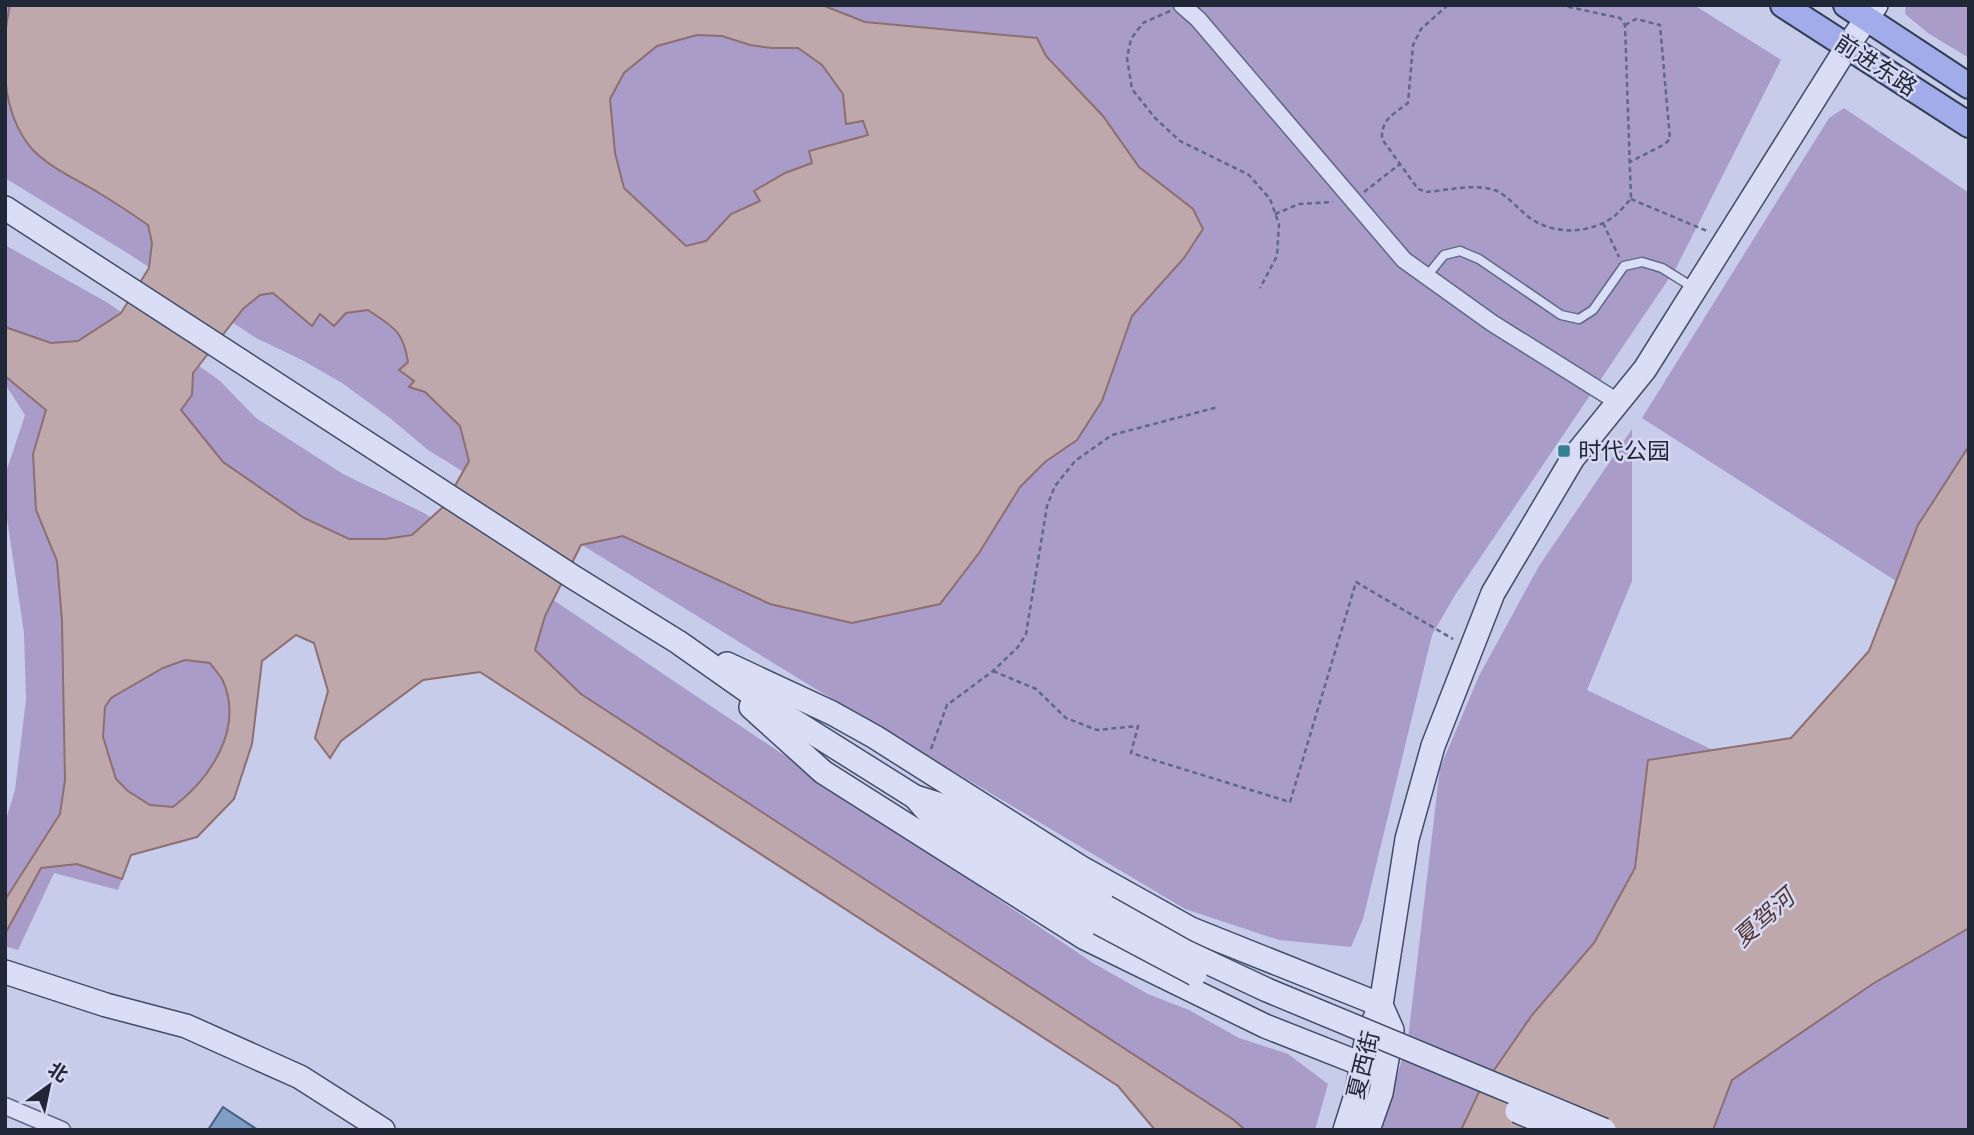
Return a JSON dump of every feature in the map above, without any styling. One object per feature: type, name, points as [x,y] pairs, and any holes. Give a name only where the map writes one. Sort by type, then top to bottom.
[{"type":"main road","name":"前进东路","points":[[1783,5],[1969,125]]},
{"type":"main road","name":"前进东路","points":[[1846,5],[1871,12],[1969,86]]},
{"type":"street","points":[[1182,5],[1203,12],[1353,201],[1404,260],[1492,323],[1618,402]]},
{"type":"street","points":[[678,642],[832,713],[1080,867],[1191,929],[1381,1005],[1407,839],[1433,746],[1493,593],[1573,458],[1645,369],[1871,12]]},
{"type":"street","points":[[5,208],[444,494],[678,642],[759,699],[915,797],[944,806],[1178,965],[1263,1005],[1561,1130]]},
{"type":"street","points":[[678,642],[823,772],[1085,938],[1265,1026],[1384,1073]]},
{"type":"street","points":[[1102,915],[1267,990],[1604,1130]]},
{"type":"street","points":[[5,972],[106,1005],[186,1026],[300,1077],[383,1130]]},
{"type":"street","name":"夏西街","points":[[1345,1130],[1357,1092],[1367,1035],[1381,1005]]},
{"type":"street","name":"夏西街","points":[[1368,1130],[1381,1093],[1392,1030],[1381,1005]]},
{"type":"street","points":[[5,1106],[62,1130]]},
{"type":"lane","points":[[1427,276],[1444,255],[1460,251],[1479,259],[1561,315],[1579,319],[1593,310],[1624,266],[1642,262],[1661,268],[1696,289]]},
{"type":"path","points":[[1182,5],[1143,23],[1131,39],[1127,58],[1132,89],[1155,118],[1180,141],[1249,175],[1270,199],[1279,225],[1276,256],[1260,288]]},
{"type":"path","points":[[1448,5],[1416,36],[1408,103],[1385,120],[1381,129],[1382,139],[1418,189],[1427,192],[1485,188],[1499,192],[1532,220],[1552,229],[1575,231],[1603,223],[1615,216],[1631,198],[1625,25],[1620,18],[1560,5]]},
{"type":"path","points":[[1625,25],[1636,19],[1660,25],[1670,139],[1630,162]]},
{"type":"path","points":[[1275,214],[1299,204],[1353,201],[1400,164]]},
{"type":"path","points":[[1631,198],[1727,239]]},
{"type":"path","points":[[1603,223],[1624,266]]},
{"type":"path","points":[[924,768],[947,705],[993,671],[1026,634],[1047,506],[1055,486],[1075,461],[1112,435],[1218,407]]},
{"type":"path","points":[[993,671],[1036,689],[1066,719],[1097,730],[1138,726],[1132,752],[1290,802],[1356,582],[1471,650]]},
{"type":"shaded area","points":[[5,5],[1694,5],[1781,60],[1676,268],[1455,595],[1432,635],[1363,919],[1351,947],[1279,940],[1185,909],[814,688],[428,450],[342,383],[256,338],[129,254],[5,178]]},
{"type":"shaded area","points":[[1906,5],[1969,5],[1969,58],[1928,33],[1905,14]]},
{"type":"shaded area","points":[[1844,108],[1969,193],[1969,1130],[1381,1130],[1408,1039],[1440,768],[1479,676],[1539,566],[1632,429],[1632,581],[1587,690],[1713,750],[1791,739],[1869,651],[1896,581],[1642,418],[1829,118]]},
{"type":"shaded area","points":[[5,245],[108,303],[219,380],[256,418],[343,474],[424,513],[1093,963],[1148,994],[1189,1010],[1239,1038],[1288,1054],[1328,1084],[1315,1130],[1155,1130],[1118,1086],[480,672],[423,680],[341,741],[315,738],[328,691],[314,643],[296,635],[262,661],[252,744],[234,799],[197,837],[131,855],[118,890],[54,873],[18,950],[5,946],[5,823],[15,790],[26,700],[24,633],[5,505],[5,475],[25,415],[5,384]]},
{"type":"water","points":[[10,5],[822,5],[865,22],[1037,38],[1046,56],[1103,116],[1139,167],[1193,209],[1203,229],[1184,258],[1132,316],[1102,401],[1077,440],[1045,462],[1020,487],[979,553],[940,604],[852,623],[770,604],[623,536],[581,545],[545,616],[535,650],[581,694],[1234,1120],[1245,1130],[1155,1130],[1118,1086],[480,672],[423,680],[341,741],[330,758],[315,738],[328,691],[314,643],[296,635],[262,661],[252,744],[234,799],[197,837],[131,855],[122,879],[77,864],[41,868],[5,934],[5,900],[60,814],[65,780],[62,621],[57,561],[36,510],[33,454],[46,410],[5,376],[5,327],[51,343],[78,341],[121,313],[149,268],[152,243],[148,225],[47,162],[32,149],[21,134],[8,99],[5,80]],"holes":[[[697,35],[722,36],[750,45],[772,48],[798,48],[822,65],[843,94],[846,124],[863,121],[868,135],[809,151],[812,163],[785,173],[754,191],[760,201],[731,214],[706,241],[686,246],[624,188],[615,153],[610,99],[624,73],[657,46]],[[273,293],[312,326],[320,314],[334,326],[346,313],[368,310],[390,325],[400,336],[408,362],[399,370],[414,381],[409,387],[425,392],[460,426],[469,461],[443,507],[412,535],[385,539],[349,539],[304,518],[223,462],[181,410],[192,395],[193,373],[243,309],[260,295]],[[185,660],[210,663],[223,681],[228,699],[229,717],[220,752],[199,782],[173,807],[150,805],[128,791],[116,779],[103,737],[105,707],[111,698],[163,668]]]},
{"type":"water","name":"夏驾河","points":[[1969,446],[1969,928],[1874,983],[1732,1080],[1713,1130],[1461,1130],[1479,1092],[1532,1015],[1594,943],[1635,868],[1648,760],[1791,738],[1869,651],[1918,525]]},
{"type":"building","points":[[223,1107],[258,1130],[208,1130]]},
{"type":"place","name":"时代公园","points":[[1564,451]]}]
